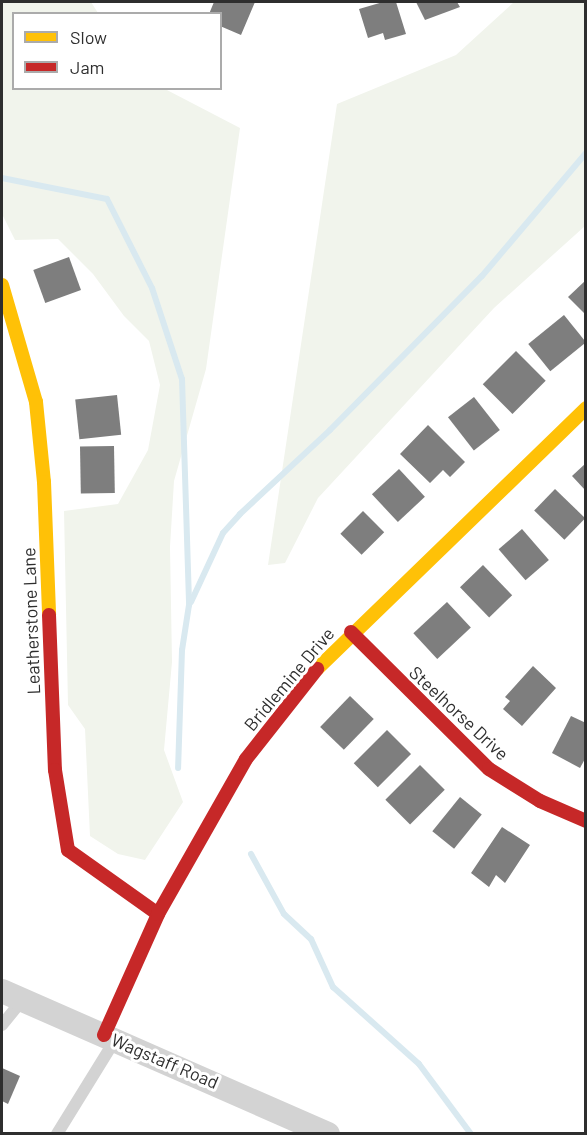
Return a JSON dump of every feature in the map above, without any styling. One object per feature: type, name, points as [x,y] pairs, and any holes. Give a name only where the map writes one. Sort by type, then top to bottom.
[{"type":"street","name":"Leatherstone Lane","points":[[2,285],[36,402],[43,464],[55,770],[68,850],[158,914]]},
{"type":"street","name":"Bridlemine Drive","points":[[110,1038],[158,914],[246,759],[351,632],[585,408]]},
{"type":"street","name":"Steelhorse Drive","points":[[351,632],[489,769],[540,801],[585,821]]},
{"type":"street","name":"Wagstaff Road","points":[[12,995],[328,1134]]},
{"type":"lane","points":[[2,1025],[12,995]]},
{"type":"lane","points":[[57,1134],[110,1038]]},
{"type":"shaded area","points":[[2,2],[91,2],[97,12],[12,12],[12,90],[167,90],[240,128],[206,369],[174,481],[170,547],[172,662],[164,750],[183,802],[145,860],[118,854],[90,836],[85,729],[68,705],[64,511],[118,504],[148,450],[160,385],[149,341],[124,316],[93,274],[58,239],[15,240],[2,214]]},
{"type":"shaded area","points":[[514,2],[585,2],[585,226],[494,308],[318,498],[285,563],[268,565],[337,104],[456,55]]},
{"type":"building","points":[[214,2],[255,2],[241,35],[222,27],[222,12],[210,12]]},
{"type":"building","points":[[383,2],[396,2],[406,34],[385,40],[383,33],[368,38],[359,9]]},
{"type":"building","points":[[416,2],[457,2],[460,7],[425,20]]},
{"type":"building","points":[[69,257],[81,290],[45,303],[33,270]]},
{"type":"building","points":[[586,280],[586,315],[568,297]]},
{"type":"building","points":[[564,315],[586,342],[550,371],[528,344]]},
{"type":"building","points":[[516,351],[546,381],[512,414],[483,384]]},
{"type":"building","points":[[117,395],[121,435],[79,439],[75,399]]},
{"type":"building","points":[[474,397],[500,430],[474,450],[448,417]]},
{"type":"building","points":[[428,425],[465,462],[450,477],[443,470],[430,483],[400,454]]},
{"type":"building","points":[[114,446],[115,493],[81,494],[80,447]]},
{"type":"building","points":[[586,463],[586,491],[572,476]]},
{"type":"building","points":[[399,469],[425,497],[398,522],[372,494]]},
{"type":"building","points":[[555,489],[585,518],[564,540],[534,511]]},
{"type":"building","points":[[363,511],[384,532],[362,555],[340,534]]},
{"type":"building","points":[[522,529],[549,560],[526,580],[499,549]]},
{"type":"building","points":[[483,565],[512,595],[489,617],[460,587]]},
{"type":"building","points":[[447,602],[471,628],[437,659],[413,633]]},
{"type":"building","points":[[533,666],[556,688],[522,726],[503,709],[510,701],[505,697]]},
{"type":"building","points":[[350,696],[374,719],[344,750],[320,727]]},
{"type":"building","points":[[571,716],[586,723],[586,757],[580,768],[552,753]]},
{"type":"building","points":[[387,730],[411,754],[378,787],[354,763]]},
{"type":"building","points":[[420,765],[445,790],[410,824],[385,800]]},
{"type":"building","points":[[460,797],[482,815],[454,849],[432,831]]},
{"type":"building","points":[[502,827],[530,845],[505,883],[496,875],[489,887],[471,873]]},
{"type":"building","points":[[2,1068],[20,1076],[8,1104],[2,1101]]},
{"type":"waterway","points":[[191,602],[223,533],[240,514],[330,430],[482,276],[586,153]]},
{"type":"waterway","points":[[2,178],[107,199],[152,288],[182,379],[189,605],[182,650],[178,768]]},
{"type":"waterway","points":[[251,854],[284,914],[311,939],[333,987],[419,1064],[471,1134]]},
{"type":"traffic: slow","points":[[2,285],[36,402],[44,482],[49,615]]},
{"type":"traffic: slow","points":[[317,669],[586,408]]},
{"type":"traffic: jam","points":[[49,615],[55,770],[68,850],[158,914]]},
{"type":"traffic: jam","points":[[351,632],[489,769],[540,801],[586,821]]},
{"type":"traffic: jam","points":[[104,1035],[158,914],[246,759],[317,669]]}]
